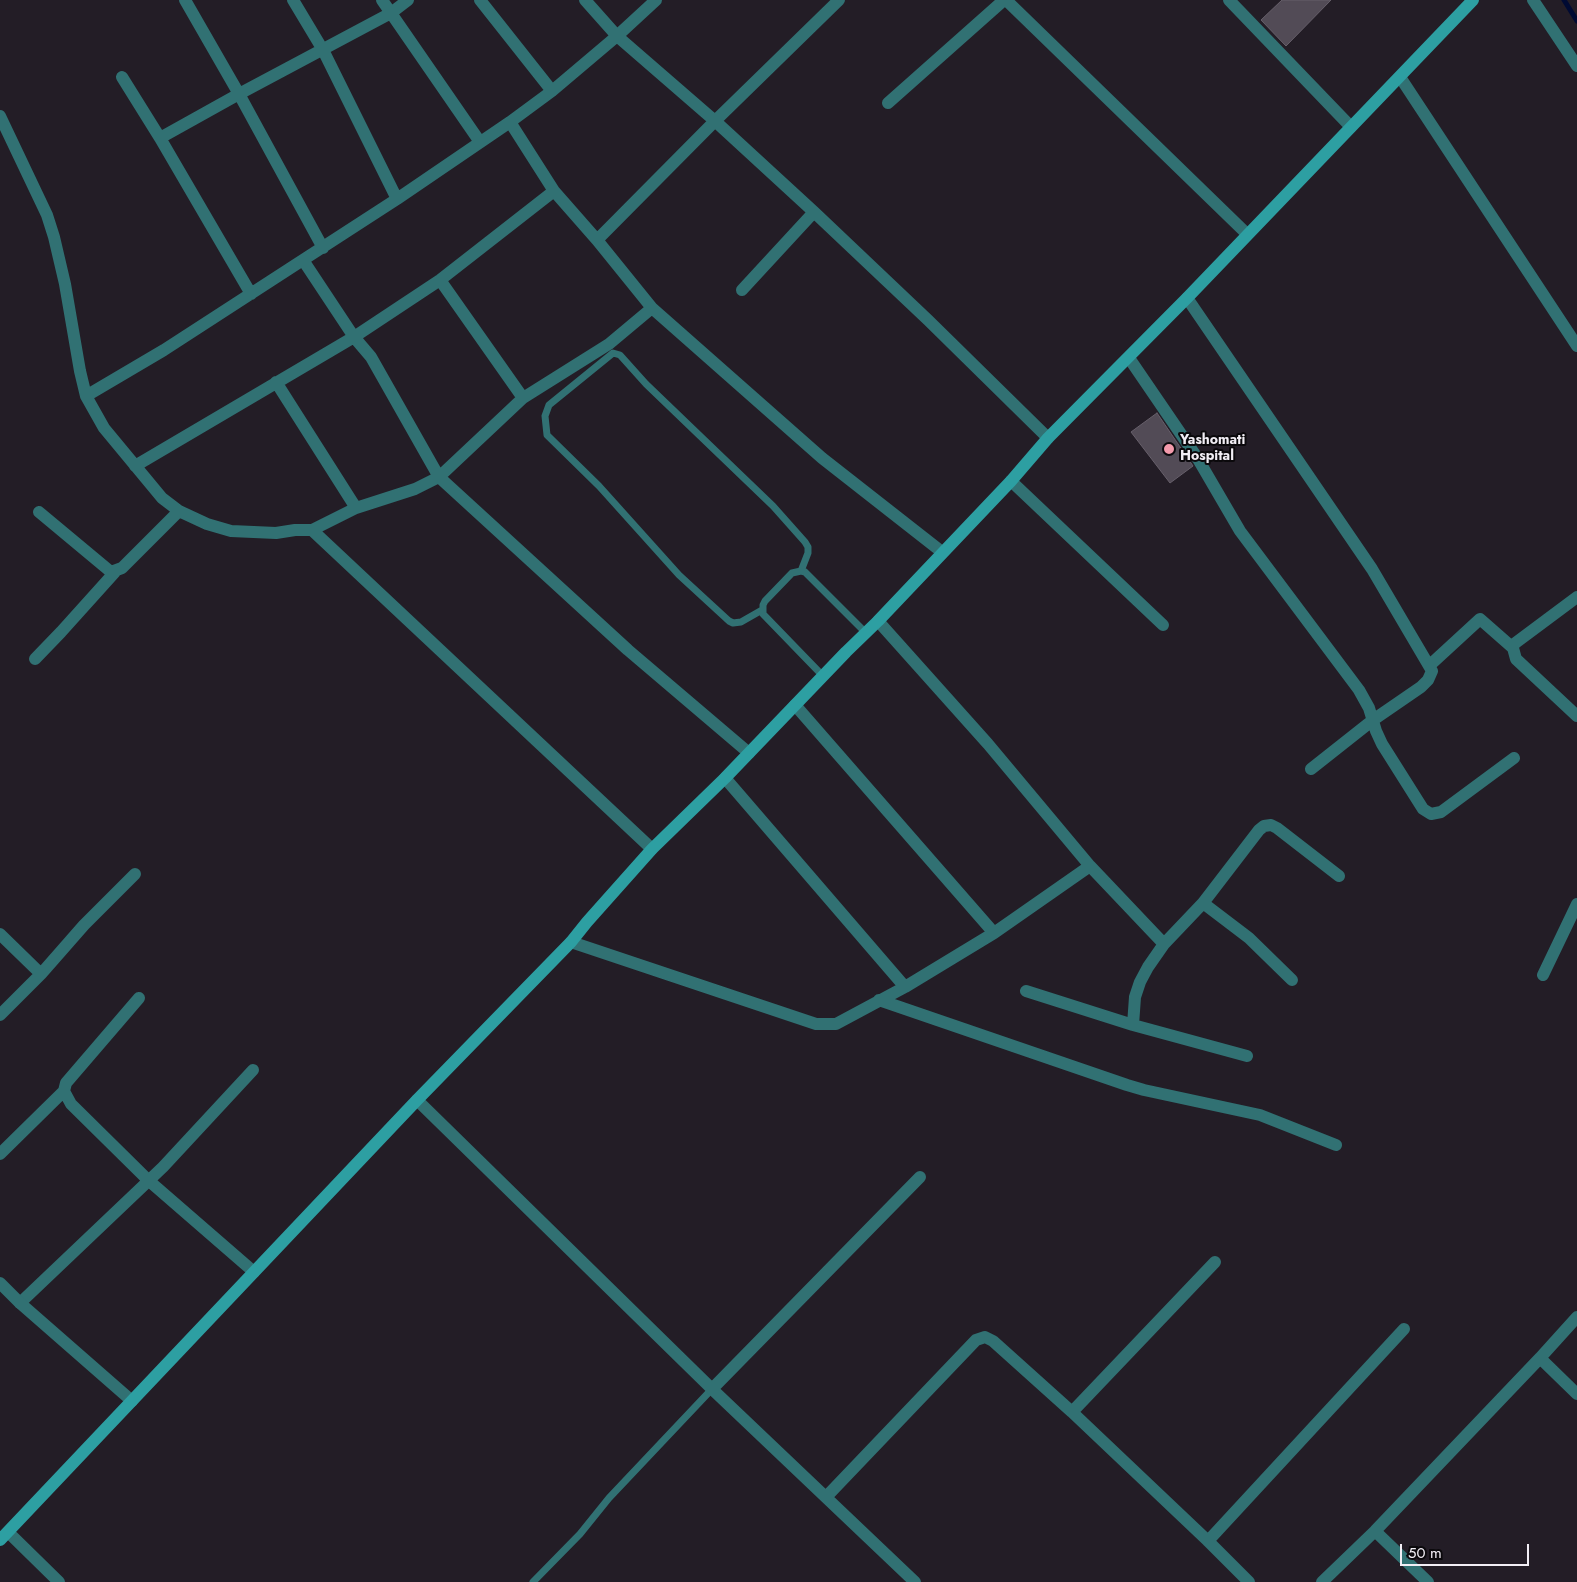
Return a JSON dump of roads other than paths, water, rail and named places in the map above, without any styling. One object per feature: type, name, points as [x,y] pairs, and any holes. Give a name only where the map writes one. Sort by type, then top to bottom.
[{"type":"main road","points":[[4,1536],[417,1100],[570,942],[652,849],[725,778],[878,621],[1011,481],[1048,438],[1129,358],[1473,0]]},
{"type":"street","points":[[185,0],[323,248]]},
{"type":"street","points":[[293,0],[323,50],[396,200]]},
{"type":"street","points":[[382,0],[480,142]]},
{"type":"street","points":[[160,138],[391,13],[408,0]]},
{"type":"street","points":[[480,0],[552,91]]},
{"type":"street","points":[[585,0],[617,36],[715,121],[814,212],[921,313],[1048,438]]},
{"type":"street","points":[[86,396],[164,350],[323,248],[510,122],[552,91],[656,0]]},
{"type":"street","points":[[598,240],[715,121],[839,0]]},
{"type":"street","points":[[888,103],[1005,0],[1247,234]]},
{"type":"street","points":[[1229,0],[1351,127]]},
{"type":"street","points":[[1533,0],[1577,66]]},
{"type":"street","points":[[122,77],[251,294]]},
{"type":"street","points":[[1400,77],[1577,346]]},
{"type":"street","points":[[0,116],[47,215],[65,284],[86,396],[104,428],[162,498],[180,511],[207,524],[231,531],[276,533],[312,530],[356,508],[415,490],[439,477],[523,398],[609,344],[652,308]]},
{"type":"street","points":[[510,122],[554,190],[598,240],[652,308],[822,458],[942,552]]},
{"type":"street","points":[[136,466],[354,337],[440,280],[554,190]]},
{"type":"street","points":[[742,290],[814,212]]},
{"type":"street","points":[[302,260],[354,337],[371,358],[439,477],[628,650],[749,753]]},
{"type":"street","points":[[440,280],[523,398]]},
{"type":"street","points":[[1187,298],[1372,569],[1432,671],[1421,687],[1373,720],[1311,770]]},
{"type":"street","points":[[1129,358],[1198,459],[1240,531],[1359,690],[1369,708],[1382,744],[1423,809],[1431,814],[1441,812],[1514,758]]},
{"type":"street","points":[[276,382],[356,508]]},
{"type":"street","points":[[1011,481],[1163,626]]},
{"type":"street","points":[[35,658],[115,572],[122,568],[180,511]]},
{"type":"street","points":[[39,512],[111,572],[115,572]]},
{"type":"street","points":[[312,530],[652,849]]},
{"type":"street","points":[[1513,648],[1514,644],[1577,597]]},
{"type":"street","points":[[1430,665],[1480,619],[1513,648],[1516,659],[1577,716]]},
{"type":"street","points":[[878,621],[988,744],[1090,866],[1164,944]]},
{"type":"street","points":[[795,705],[994,933]]},
{"type":"street","points":[[725,778],[906,987]]},
{"type":"street","points":[[1133,1025],[1133,1011],[1140,982],[1164,944],[1203,903],[1259,830],[1268,825],[1277,828],[1339,876]]},
{"type":"street","points":[[570,942],[816,1024],[836,1024],[906,987],[994,933],[1090,866]]},
{"type":"street","points":[[0,1015],[84,925],[135,874]]},
{"type":"street","points":[[1203,903],[1249,938],[1292,980]]},
{"type":"street","points":[[1543,975],[1577,904]]},
{"type":"street","points":[[0,934],[40,974]]},
{"type":"street","points":[[1026,991],[1133,1025],[1247,1056]]},
{"type":"street","points":[[0,1154],[64,1092],[66,1083],[140,998]]},
{"type":"street","points":[[879,1000],[1127,1085],[1260,1115],[1336,1145]]},
{"type":"street","points":[[20,1303],[162,1167],[253,1070]]},
{"type":"street","points":[[64,1092],[71,1104],[148,1180],[254,1272]]},
{"type":"street","points":[[417,1100],[712,1389],[915,1582]]},
{"type":"street","points":[[712,1389],[920,1177]]},
{"type":"street","points":[[1072,1412],[1215,1262]]},
{"type":"street","points":[[0,1283],[20,1303],[132,1401]]},
{"type":"street","points":[[1322,1582],[1375,1532],[1540,1358],[1577,1316]]},
{"type":"street","points":[[1208,1541],[1404,1329]]},
{"type":"street","points":[[826,1496],[980,1338],[985,1337],[993,1341],[1072,1412],[1249,1582]]},
{"type":"street","points":[[1540,1358],[1577,1394]]},
{"type":"street","points":[[1375,1532],[1428,1582]]},
{"type":"street","points":[[4,1536],[59,1582]]},
{"type":"lane","points":[[801,571],[808,553],[808,547],[805,542],[773,506],[646,384],[620,355],[612,353],[549,405],[545,416],[547,435],[599,486],[679,574],[729,621],[733,623],[741,622],[762,610],[766,601],[792,573],[801,571],[805,572],[866,633]]},
{"type":"lane","points":[[762,610],[767,619],[823,676]]},
{"type":"lane","points":[[533,1582],[580,1534],[609,1498],[712,1389]]},
{"type":"waterway","points":[[1564,0],[1577,21]]},
{"type":"place","name":"Yashomati Hospital","points":[[1169,449]]}]
